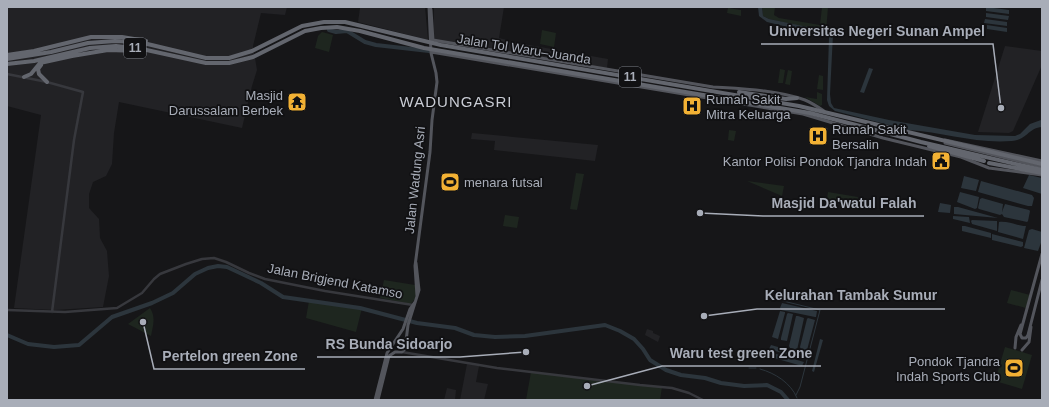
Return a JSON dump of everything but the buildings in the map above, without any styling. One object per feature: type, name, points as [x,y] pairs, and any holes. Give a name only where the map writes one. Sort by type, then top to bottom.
[{"type":"highway","name":"Jalan Tol Waru–Juanda","points":[[7,60],[88,43],[116,40],[151,45],[194,56],[222,58],[238,56],[252,51],[302,26],[318,22],[340,22],[361,25],[441,45],[810,113],[1042,173]]},
{"type":"highway","name":"Jalan Tol Waru–Juanda","points":[[7,64],[41,59],[90,48],[116,46],[138,48],[206,63],[229,63],[253,58],[306,32],[321,28],[337,27],[360,31],[424,48],[715,90],[805,107],[1042,164]]},
{"type":"highway","points":[[7,55],[40,50],[84,38],[110,36],[153,43],[194,56]]},
{"type":"highway","points":[[24,77],[31,74],[40,63],[96,51],[144,51],[189,60]]},
{"type":"highway","points":[[47,82],[39,74],[38,69],[40,66],[72,56]]},
{"type":"highway","points":[[715,90],[774,97],[797,98]]},
{"type":"highway","points":[[896,136],[984,161]]},
{"type":"highway","points":[[989,163],[1042,173]]},
{"type":"main road","points":[[430,7],[434,40],[431,46]]},
{"type":"main road","points":[[430,7],[430,52],[769,108],[814,117],[870,134],[960,158],[989,168],[1042,173]]},
{"type":"main road","points":[[434,40],[461,46],[709,86],[755,90],[797,98],[806,101],[825,112],[847,119],[1042,164]]},
{"type":"main road","points":[[452,56],[455,50],[455,44]]},
{"type":"main road","points":[[459,57],[461,46]]},
{"type":"main road","name":"Jalan Wadung Asri","points":[[406,324],[419,290],[416,264],[437,82],[430,52]]},
{"type":"main road","points":[[814,117],[816,106]]},
{"type":"main road","points":[[822,120],[825,112]]},
{"type":"main road","points":[[935,151],[937,141]]},
{"type":"main road","points":[[1042,254],[1020,334],[1023,338],[1027,337],[1028,335],[1042,280]]},
{"type":"main road","points":[[1015,348],[1018,332],[1024,317]]},
{"type":"main road","points":[[1022,350],[1028,342],[1032,319]]},
{"type":"main road","points":[[377,400],[382,369],[387,353],[406,324]]},
{"type":"main road","points":[[377,400],[389,356],[395,352],[403,351],[407,331],[406,324]]},
{"type":"main road","points":[[403,329],[407,331]]},
{"type":"main road","points":[[391,346],[395,352]]},
{"type":"street","points":[[7,74],[47,82],[83,92],[74,140],[52,312]]},
{"type":"street","name":"Jalan Brigjend Katamso","points":[[7,310],[52,312],[94,311],[117,308],[142,293],[160,274],[186,264],[210,258],[226,262],[249,273],[265,278],[325,291],[414,304]]},
{"type":"street","points":[[403,351],[407,353],[497,368],[640,386],[672,388],[689,393],[703,400]]},
{"type":"shaded area","points":[[7,7],[287,7],[285,15],[261,13],[253,46],[257,70],[242,128],[119,102],[114,133],[112,164],[106,176],[93,182],[89,194],[89,208],[99,219],[100,238],[107,251],[109,276],[103,307],[55,310],[14,308],[41,115],[7,106]]},
{"type":"shaded area","points":[[425,7],[428,40],[358,22],[360,8]]},
{"type":"shaded area","points":[[434,7],[504,7],[499,38],[507,41],[608,59],[607,68],[433,41]]},
{"type":"shaded area","points":[[758,7],[762,7],[763,16],[769,19],[822,30],[833,34],[830,94],[831,103],[834,108],[889,120],[975,135],[1015,136],[1020,134],[1030,124],[1041,120],[1042,127],[1034,129],[1021,139],[1017,140],[985,141],[908,130],[835,111],[829,106],[827,100],[829,37],[767,22],[759,16]]},
{"type":"shaded area","points":[[762,7],[775,7],[774,15],[779,18],[820,25],[822,7],[828,7],[826,32],[769,19],[763,16]]},
{"type":"shaded area","points":[[986,7],[1009,10],[1009,14],[986,11]]},
{"type":"shaded area","points":[[728,8],[741,10],[741,16],[727,13]]},
{"type":"shaded area","points":[[986,13],[1009,16],[1008,20],[986,17]]},
{"type":"shaded area","points":[[985,19],[1007,22],[1007,26],[984,23]]},
{"type":"shaded area","points":[[987,25],[1007,28],[1007,32],[987,29]]},
{"type":"shaded area","points":[[542,30],[556,33],[554,47],[540,44]]},
{"type":"shaded area","points":[[322,32],[333,35],[329,52],[315,48],[318,36]]},
{"type":"shaded area","points":[[1005,46],[1042,51],[1042,65],[1013,131],[1009,133],[978,132]]},
{"type":"shaded area","points":[[869,68],[873,69],[864,93],[860,92]]},
{"type":"shaded area","points":[[780,69],[785,70],[783,83],[778,83]]},
{"type":"shaded area","points":[[788,70],[792,71],[790,85],[785,84]]},
{"type":"shaded area","points":[[819,75],[823,76],[823,90],[817,89]]},
{"type":"shaded area","points":[[817,92],[822,94],[822,105],[820,106],[805,97],[817,99]]},
{"type":"shaded area","name":"Rumah Sakit Bersalin","points":[[820,126],[828,128],[827,134],[823,134],[822,139],[819,138],[818,143],[812,142],[814,132],[820,131]]},
{"type":"shaded area","points":[[729,130],[736,131],[734,141],[728,140]]},
{"type":"shaded area","points":[[472,133],[598,145],[595,161],[494,150],[495,141],[471,139]]},
{"type":"shaded area","points":[[576,173],[584,174],[577,210],[570,209]]},
{"type":"shaded area","points":[[1029,175],[1042,178],[1042,194],[1023,188]]},
{"type":"shaded area","points":[[964,176],[979,180],[976,191],[961,188]]},
{"type":"shaded area","name":"menara futsal","points":[[447,177],[453,178],[452,188],[446,187]]},
{"type":"shaded area","points":[[747,181],[784,186],[782,196]]},
{"type":"shaded area","points":[[981,181],[1032,195],[1034,198],[1032,206],[978,192]]},
{"type":"shaded area","points":[[828,192],[858,197],[857,203],[827,199]]},
{"type":"shaded area","points":[[960,192],[979,197],[977,208],[975,209],[957,202]]},
{"type":"shaded area","points":[[982,198],[1003,204],[1002,212],[1005,204],[1029,210],[1028,221],[1004,217],[1002,214],[1000,215],[979,209],[980,199]]},
{"type":"shaded area","points":[[940,203],[951,205],[950,213],[938,212]]},
{"type":"shaded area","points":[[954,207],[958,207],[998,218],[954,214]]},
{"type":"shaded area","points":[[505,215],[519,217],[517,228],[503,226]]},
{"type":"shaded area","points":[[953,216],[969,217],[970,223],[953,219]]},
{"type":"shaded area","points":[[972,220],[997,221],[997,231],[972,224]]},
{"type":"shaded area","points":[[999,222],[1026,226],[1023,239],[998,232]]},
{"type":"shaded area","points":[[962,226],[991,233],[991,238],[962,231]]},
{"type":"shaded area","points":[[1032,229],[1042,232],[1042,240],[1038,251],[1024,248],[1029,230]]},
{"type":"shaded area","points":[[992,234],[1023,242],[1023,246],[1021,247],[992,240]]},
{"type":"shaded area","points":[[384,280],[415,285],[416,295],[413,302],[411,304],[380,298]]},
{"type":"shaded area","points":[[1011,290],[1030,295],[1026,308],[1007,303]]},
{"type":"shaded area","points":[[309,301],[362,308],[356,332],[306,318]]},
{"type":"shaded area","points":[[782,303],[817,311],[816,317],[781,310],[780,308]]},
{"type":"shaded area","points":[[150,308],[153,318],[151,336],[128,324]]},
{"type":"shaded area","points":[[780,311],[785,313],[778,339],[772,337]]},
{"type":"shaded area","points":[[788,313],[793,314],[787,341],[781,340],[781,338]]},
{"type":"shaded area","points":[[796,316],[804,318],[797,350],[790,348],[789,346]]},
{"type":"shaded area","points":[[808,318],[815,320],[807,350],[801,349],[800,347]]},
{"type":"shaded area","points":[[647,329],[660,336],[658,342],[645,335]]},
{"type":"shaded area","points":[[820,339],[823,340],[814,372],[812,371]]},
{"type":"shaded area","points":[[771,345],[806,355],[804,360],[769,349]]},
{"type":"shaded area","name":"Pondok Tjandra Indah Sports Club","points":[[1005,347],[1032,355],[1022,389],[995,381]]},
{"type":"shaded area","points":[[769,352],[804,362],[802,366],[767,356]]},
{"type":"shaded area","points":[[467,364],[479,366],[476,382],[488,384],[484,400],[460,400]]},
{"type":"shaded area","points":[[531,372],[662,387],[660,400],[526,400]]},
{"type":"shaded area","points":[[447,388],[456,390],[455,400],[444,400]]},
{"type":"waterway","points":[[329,30],[336,32],[347,31],[365,42],[376,45],[429,51]]},
{"type":"waterway","points":[[7,335],[28,344],[54,347],[79,345],[112,317],[152,303],[173,293],[195,274],[208,268],[218,266],[227,267],[261,283],[283,297],[360,308],[417,323],[455,328],[474,335],[495,337],[525,336],[605,325],[634,339],[650,360],[666,370],[681,375],[705,378],[721,383],[744,386],[767,385],[781,392],[788,400]]},
{"type":"waterway","points":[[783,301],[820,310],[800,387],[796,395]]},
{"type":"waterway","points":[[749,368],[756,368]]},
{"type":"waterway","points":[[760,369],[782,379],[791,388],[797,398]]},
{"type":"place","name":"Masjid Darussalam Berbek","points":[[297,102]]},
{"type":"place","name":"Rumah Sakit Mitra Keluarga","points":[[692,106]]},
{"type":"place","name":"Universitas Negeri Sunan Ampel","points":[[1001,108]]},
{"type":"place","name":"Rumah Sakit Bersalin","points":[[818,136]]},
{"type":"place","name":"Kantor Polisi Pondok Tjandra Indah","points":[[941,161]]},
{"type":"place","name":"menara futsal","points":[[450,182]]},
{"type":"place","name":"Masjid Da'watul Falah","points":[[700,213]]},
{"type":"place","name":"Kelurahan Tambak Sumur","points":[[704,316]]},
{"type":"place","name":"Pertelon green Zone","points":[[143,322]]},
{"type":"place","name":"RS Bunda Sidoarjo","points":[[526,352]]},
{"type":"place","name":"Pondok Tjandra Indah Sports Club","points":[[1014,368]]},
{"type":"place","name":"Waru test green Zone","points":[[587,386]]},
{"type":"district","name":"WADUNGASRI","points":[[456,101]]}]
